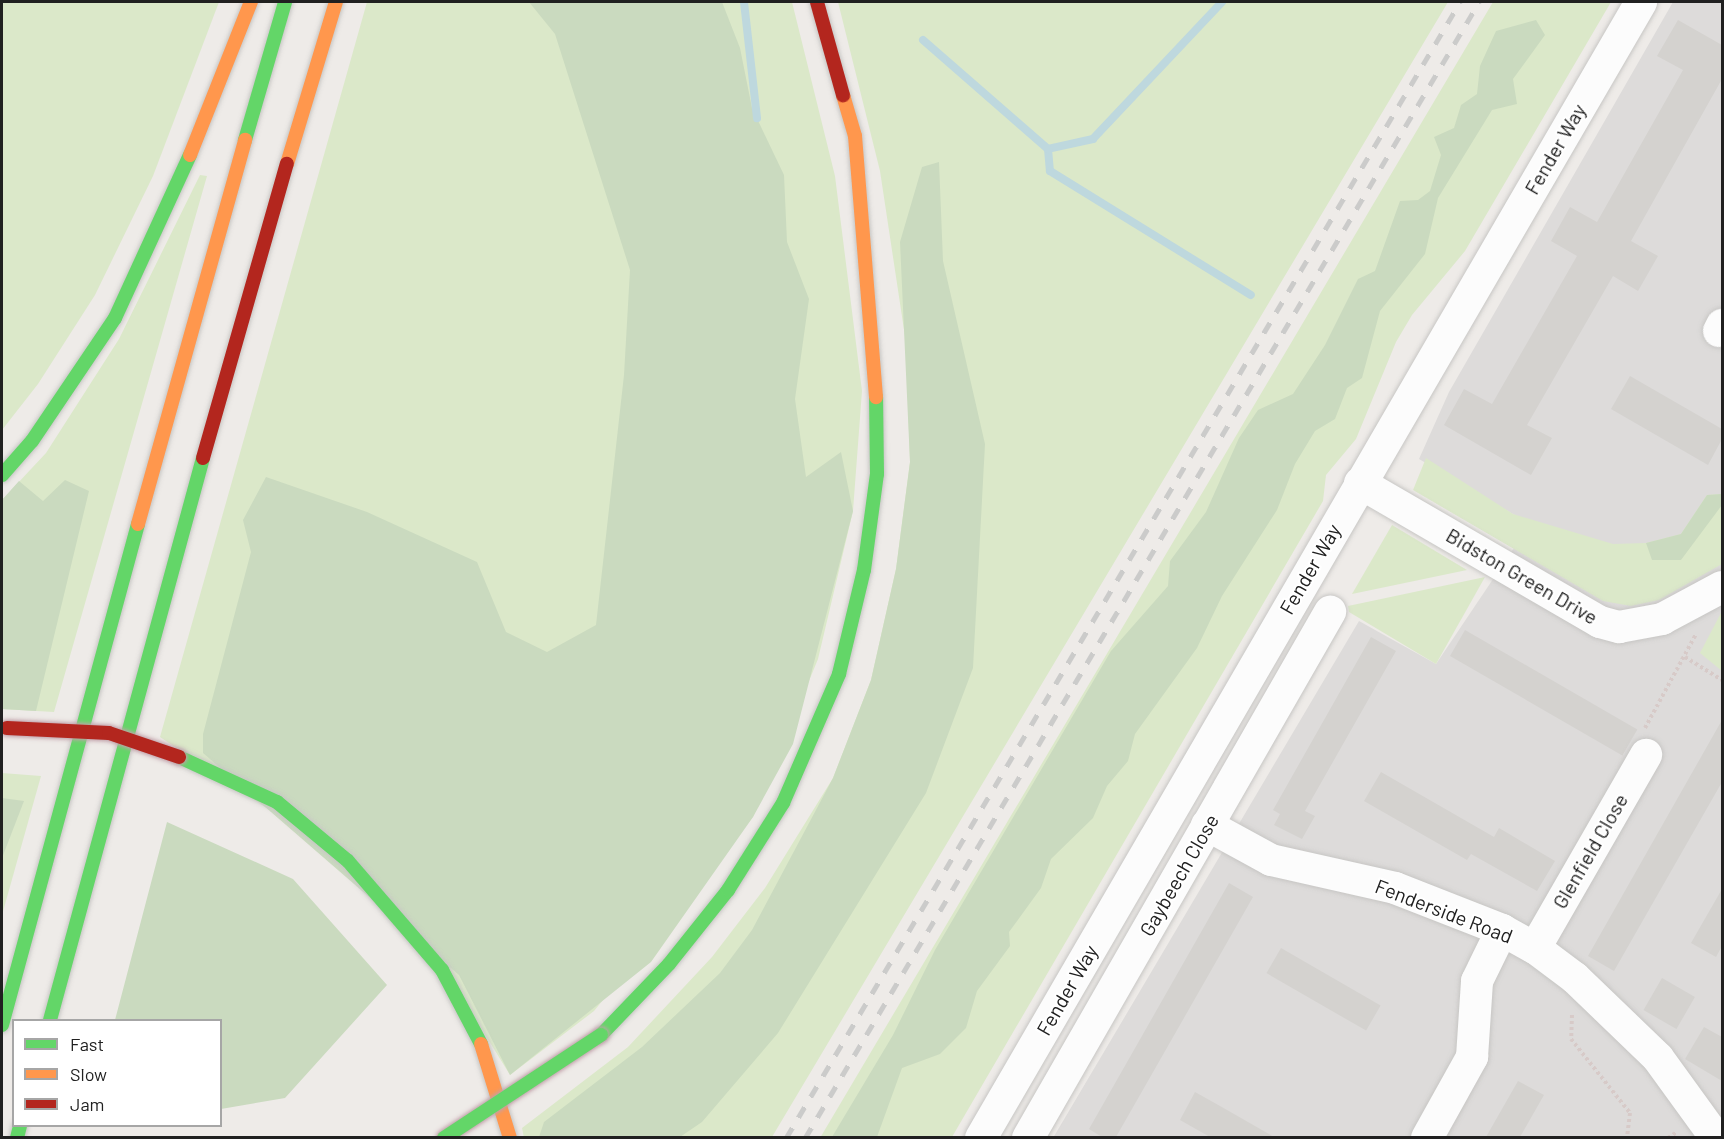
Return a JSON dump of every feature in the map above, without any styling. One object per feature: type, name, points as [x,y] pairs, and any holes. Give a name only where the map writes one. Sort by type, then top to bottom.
[{"type":"highway","points":[[2,475],[32,441],[115,318],[163,222],[250,2]]},
{"type":"highway","points":[[2,1025],[196,308],[285,2]]},
{"type":"highway","points":[[50,1019],[240,322],[336,2]]},
{"type":"highway","points":[[444,1137],[544,1076],[601,1035],[669,964],[728,890],[783,803],[839,674],[864,570],[878,474],[876,366],[855,136],[817,2]]},
{"type":"highway","points":[[4,728],[109,733],[179,757],[277,802],[348,861],[442,970],[484,1050],[510,1137]]},
{"type":"street","name":"Fender Way","points":[[981,1137],[1243,681],[1641,2]]},
{"type":"street","name":"Bidston Green Drive","points":[[1360,483],[1600,622],[1619,627],[1662,619],[1719,589]]},
{"type":"street","name":"Gaybeech Close","points":[[1028,1137],[1276,702],[1330,612]]},
{"type":"street","points":[[1243,681],[1276,702]]},
{"type":"street","name":"Glenfield Close","points":[[1535,948],[1646,755]]},
{"type":"street","name":"Fenderside Road","points":[[1207,825],[1271,860],[1395,888],[1502,930],[1535,948],[1575,978],[1658,1058],[1716,1137]]},
{"type":"street","points":[[1427,1137],[1472,1057],[1477,981],[1502,930]]},
{"type":"path","points":[[1646,755],[1657,736],[1645,728],[1685,657],[1719,589]]},
{"type":"path","points":[[1685,657],[1722,680]]},
{"type":"path","points":[[1575,978],[1571,1039],[1630,1113],[1628,1137]]},
{"type":"shaded area","points":[[1673,2],[1722,2],[1722,1137],[1053,1138],[1359,621],[1436,664],[1530,524],[1419,459],[1449,392]]},
{"type":"green space","points":[[2,2],[219,2],[153,176],[95,295],[38,384],[2,430]]},
{"type":"green space","points":[[367,2],[792,2],[835,176],[862,391],[853,511],[818,659],[753,817],[594,1011],[510,1075],[401,898],[160,737]]},
{"type":"green space","points":[[529,2],[722,2],[740,48],[752,108],[784,175],[787,242],[809,299],[795,399],[806,477],[841,452],[853,511],[793,744],[753,817],[651,962],[510,1075],[459,975],[203,753],[203,734],[251,552],[243,520],[266,477],[367,512],[477,562],[506,632],[547,652],[596,625],[624,375],[630,270],[555,34]]},
{"type":"green space","points":[[838,2],[1448,2],[772,1137],[524,1138],[522,1128],[628,1047],[712,957],[765,888],[833,778],[871,680],[896,569],[910,462],[906,343],[880,171]]},
{"type":"green space","points":[[1493,2],[1611,2],[1465,251],[1412,315],[1396,342],[1356,439],[1326,475],[1323,501],[952,1137],[820,1138]]},
{"type":"green space","points":[[1536,20],[1545,35],[1513,79],[1517,104],[1492,110],[1438,198],[1425,254],[1380,311],[1362,378],[1347,388],[1335,419],[1315,431],[1295,464],[1277,510],[1222,596],[1197,648],[1135,734],[1128,761],[1107,786],[1093,818],[1051,859],[1041,888],[1009,932],[1010,946],[977,991],[966,1028],[940,1054],[902,1068],[877,1137],[832,1137],[893,1035],[935,950],[1111,651],[1168,586],[1170,561],[1206,512],[1239,438],[1258,410],[1293,394],[1325,345],[1358,279],[1375,271],[1400,201],[1418,200],[1430,191],[1441,155],[1434,137],[1454,128],[1461,105],[1477,94],[1480,66],[1496,31]]},
{"type":"green space","points":[[939,162],[943,261],[985,444],[973,668],[926,793],[778,1033],[702,1122],[680,1137],[539,1137],[544,1122],[642,1047],[720,973],[752,930],[833,778],[871,680],[896,569],[910,462],[900,242],[922,167]]},
{"type":"green space","points":[[200,175],[207,176],[54,712],[2,709],[2,500],[46,453],[119,339]]},
{"type":"green space","points":[[1426,458],[1513,514],[1613,544],[1646,543],[1681,534],[1707,495],[1722,494],[1722,564],[1659,600],[1631,606],[1603,601],[1413,490]]},
{"type":"green space","points":[[65,480],[89,491],[36,711],[2,709],[2,500],[19,481],[43,501]]},
{"type":"green space","points":[[1722,494],[1722,505],[1681,560],[1652,560],[1646,543],[1681,534],[1707,495]]},
{"type":"green space","points":[[1392,525],[1467,570],[1352,594]]},
{"type":"green space","points":[[1485,577],[1436,664],[1349,612],[1348,606]]},
{"type":"green space","points":[[1722,611],[1722,671],[1700,653]]},
{"type":"green space","points":[[2,773],[41,776],[2,915]]},
{"type":"green space","points":[[2,798],[24,801],[2,858]]},
{"type":"green space","points":[[167,822],[293,879],[387,985],[285,1098],[222,1109],[222,1019],[115,1019]]},
{"type":"building","points":[[1678,20],[1722,45],[1722,79],[1631,241],[1658,256],[1638,291],[1613,276],[1527,425],[1552,438],[1531,475],[1444,425],[1464,389],[1492,404],[1577,256],[1551,241],[1570,207],[1597,222],[1683,70],[1657,56]]},
{"type":"building","points":[[1630,376],[1722,429],[1722,439],[1708,465],[1611,409]]},
{"type":"building","points":[[1465,630],[1637,730],[1622,755],[1450,656]]},
{"type":"building","points":[[1371,637],[1396,651],[1305,811],[1315,816],[1302,839],[1274,825],[1280,814],[1273,810]]},
{"type":"building","points":[[1722,720],[1722,782],[1614,971],[1588,956]]},
{"type":"building","points":[[1381,772],[1494,837],[1499,828],[1555,861],[1537,891],[1471,854],[1467,860],[1364,801]]},
{"type":"building","points":[[1229,883],[1253,897],[1116,1137],[1102,1137],[1089,1129]]},
{"type":"building","points":[[1722,889],[1722,946],[1716,957],[1691,943]]},
{"type":"building","points":[[1281,948],[1381,1005],[1366,1031],[1266,973]]},
{"type":"building","points":[[1662,978],[1695,997],[1676,1029],[1644,1010]]},
{"type":"building","points":[[1704,1027],[1722,1037],[1722,1081],[1685,1059]]},
{"type":"building","points":[[1518,1081],[1544,1095],[1520,1137],[1486,1137]]},
{"type":"building","points":[[1195,1092],[1274,1137],[1210,1137],[1180,1120]]},
{"type":"waterway","points":[[744,2],[757,118]]},
{"type":"waterway","points":[[1222,2],[1093,139],[1048,149],[1050,171],[1251,295]]},
{"type":"waterway","points":[[923,40],[1048,149]]},
{"type":"railway","points":[[786,1138],[1460,2]]},
{"type":"railway","points":[[805,1138],[1479,2]]},
{"type":"traffic: fast","points":[[245,140],[285,2]]},
{"type":"traffic: fast","points":[[2,475],[32,441],[115,318],[190,155]]},
{"type":"traffic: fast","points":[[601,1035],[669,964],[728,890],[783,803],[839,674],[864,570],[877,474],[876,397]]},
{"type":"traffic: fast","points":[[50,1019],[203,458]]},
{"type":"traffic: fast","points":[[2,1025],[138,524]]},
{"type":"traffic: fast","points":[[179,757],[277,802],[348,861],[442,970],[481,1044]]},
{"type":"traffic: fast","points":[[444,1138],[601,1035]]},
{"type":"traffic: fast","points":[[17,1138],[20,1127]]},
{"type":"traffic: slow","points":[[190,155],[251,2]]},
{"type":"traffic: slow","points":[[287,164],[336,2]]},
{"type":"traffic: slow","points":[[843,95],[855,136],[876,397]]},
{"type":"traffic: slow","points":[[138,524],[245,140]]},
{"type":"traffic: slow","points":[[481,1044],[510,1138]]},
{"type":"traffic: jam","points":[[817,2],[843,95]]},
{"type":"traffic: jam","points":[[203,458],[287,164]]},
{"type":"traffic: jam","points":[[7,728],[109,733],[179,757]]}]
